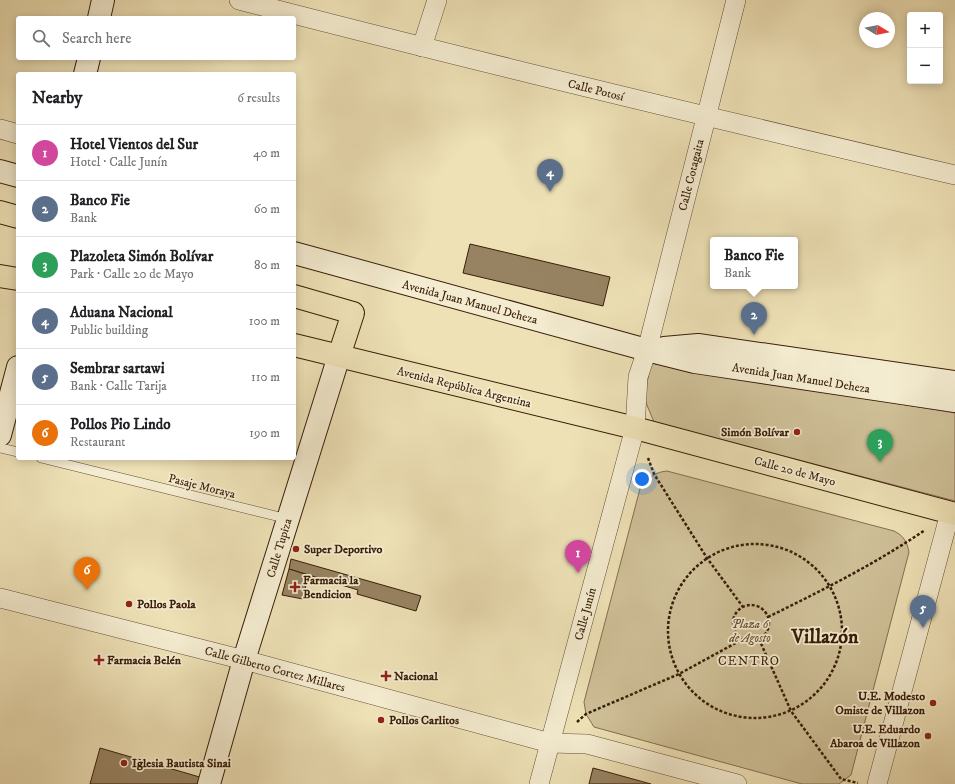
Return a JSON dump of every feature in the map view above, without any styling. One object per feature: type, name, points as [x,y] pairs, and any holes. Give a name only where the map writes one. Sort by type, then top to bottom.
[{"type":"highway","points":[[0,212],[16,216]]},
{"type":"highway","points":[[0,276],[16,279]]},
{"type":"highway","name":"Calle Tupiza","points":[[296,297],[353,313],[339,356]]},
{"type":"highway","name":"Avenida República Argentina","points":[[296,345],[635,428]]},
{"type":"highway","name":"Calle 20 de Mayo","points":[[635,428],[952,514]]},
{"type":"main road","points":[[100,16],[104,0]]},
{"type":"main road","points":[[86,72],[88,60]]},
{"type":"main road","points":[[0,171],[16,175]]},
{"type":"main road","name":"Avenida Juan Manuel Deheza","points":[[296,254],[695,362],[955,401]]},
{"type":"main road","name":"Avenida Juan Manuel Deheza","points":[[647,350],[698,345],[955,382]]},
{"type":"main road","name":"Calle Tupiza","points":[[209,784],[244,660],[339,356]]},
{"type":"main road","points":[[0,435],[16,375]]},
{"type":"street","name":"Calle Potosí","points":[[239,0],[422,48],[706,117],[955,175]]},
{"type":"street","points":[[422,48],[437,0]]},
{"type":"street","name":"Calle Cotagaita","points":[[647,350],[736,0]]},
{"type":"street","points":[[0,129],[16,133]]},
{"type":"street","name":"Calle Junín","points":[[539,784],[635,428],[638,377],[647,350]]},
{"type":"street","points":[[877,784],[952,514]]},
{"type":"street","name":"Calle Gilberto Cortez Millares","points":[[0,598],[244,660],[550,743],[587,744],[737,784]]},
{"type":"lane","points":[[0,448],[16,452]]},
{"type":"lane","name":"Pasaje Moraya","points":[[49,460],[288,519]]},
{"type":"path","points":[[635,428],[654,474],[707,558],[743,607]]},
{"type":"path","points":[[768,618],[830,586],[907,542],[952,514]]},
{"type":"path","points":[[761,543],[788,549],[812,564],[830,586],[841,613],[842,643],[833,671],[815,694],[791,711],[770,717],[749,719],[728,714],[708,705],[692,692],[679,674],[670,650],[668,623],[674,598],[687,575],[707,558],[732,546],[761,543]]},
{"type":"path","points":[[756,605],[766,612],[768,618],[768,628],[759,639],[751,641],[743,639],[738,636],[735,631],[734,620],[739,610],[743,607],[756,605]]},
{"type":"path","points":[[574,724],[586,714],[679,674],[743,639]]},
{"type":"path","points":[[759,639],[791,711],[841,779],[862,784]]},
{"type":"green space","points":[[651,363],[955,413],[955,501],[654,422],[644,398]]},
{"type":"green space","name":"Plaza 6 de Agosto","points":[[667,471],[894,531],[903,537],[906,542],[909,552],[851,775],[839,784],[802,784],[594,727],[586,714],[584,702],[641,485],[653,475],[659,472]]},
{"type":"building","points":[[470,244],[610,277],[603,306],[463,273]]},
{"type":"building","points":[[291,559],[421,596],[416,611],[357,594],[358,590],[289,569]]},
{"type":"building","name":"Farmacia la Bendicion","points":[[289,569],[308,575],[303,599],[282,595]]},
{"type":"building","name":"Iglesia Bautista Sinai","points":[[100,748],[203,778],[201,784],[90,784]]},
{"type":"building","points":[[593,768],[651,784],[589,784]]},
{"type":"place","name":"Aduana Nacional","points":[[550,192]]},
{"type":"place","name":"Banco Fie","points":[[754,335]]},
{"type":"place","name":"Simón Bolívar","points":[[797,432]]},
{"type":"place","name":"Plazoleta Simón Bolívar","points":[[880,462]]},
{"type":"place","name":"Super Deportivo","points":[[296,549]]},
{"type":"place","name":"Hotel Vientos del Sur","points":[[578,573]]},
{"type":"place","name":"Farmacia la Bendicion","points":[[295,587]]},
{"type":"place","name":"Pollos Pio Lindo","points":[[87,590]]},
{"type":"place","name":"Pollos Paola","points":[[129,604]]},
{"type":"place","name":"Sembrar sartawi","points":[[923,628]]},
{"type":"place","name":"Farmacia Belén","points":[[99,660]]},
{"type":"place","name":"Nacional","points":[[386,676]]},
{"type":"place","name":"U.E. Modesto Omiste de Villazon","points":[[933,703]]},
{"type":"place","name":"Pollos Carlitos","points":[[381,720]]},
{"type":"place","name":"U.E. Eduardo Abaroa de Villazon","points":[[928,736]]},
{"type":"place","name":"Iglesia Bautista Sinai","points":[[124,763]]},
{"type":"district","name":"Villazón","points":[[825,636]]},
{"type":"district","name":"CENTRO","points":[[749,660]]}]
